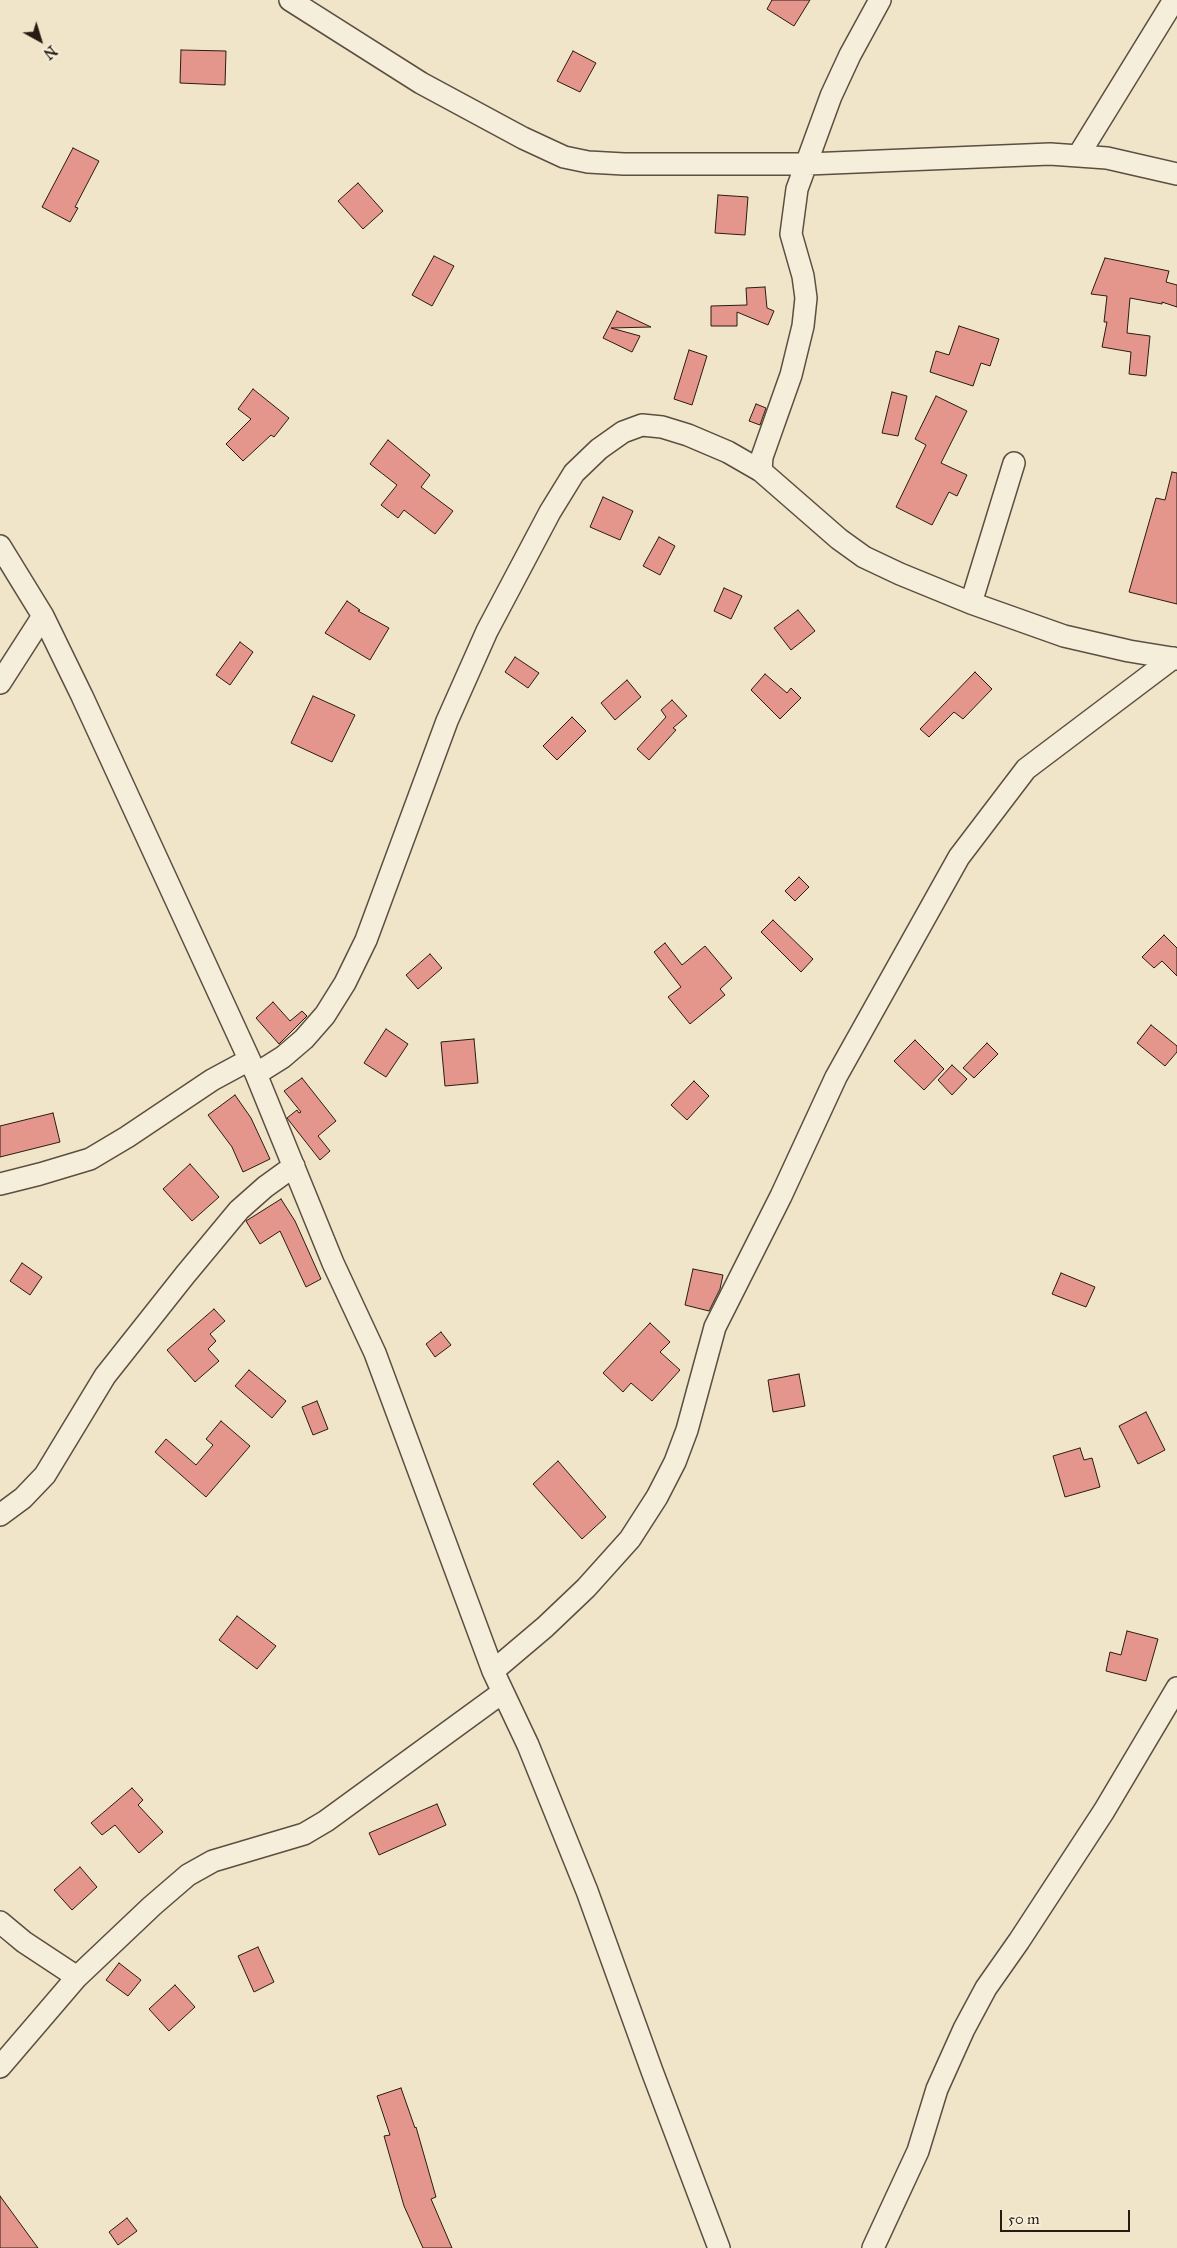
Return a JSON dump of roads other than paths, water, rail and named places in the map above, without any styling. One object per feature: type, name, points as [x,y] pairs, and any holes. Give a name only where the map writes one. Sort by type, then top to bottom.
[{"type":"street","points":[[290,0],[421,84],[523,138],[564,157],[588,162],[624,164],[808,164],[1006,155],[1078,156],[1107,158],[1177,174]]},
{"type":"street","points":[[761,471],[762,457],[791,375],[803,326],[806,298],[803,276],[791,234],[797,189],[808,164],[831,96],[850,55],[880,0]]},
{"type":"street","points":[[1078,156],[1174,0]]},
{"type":"street","points":[[0,1184],[90,1159],[212,1080],[283,1056],[304,1039],[325,1015],[345,983],[366,940],[447,721],[483,640],[550,512],[574,473],[599,449],[623,432],[642,425],[662,427],[688,435],[728,452],[761,471],[839,539],[864,557],[971,603],[1064,636],[1175,659]]},
{"type":"street","points":[[971,603],[1014,463]]},
{"type":"street","points":[[0,546],[43,616],[82,696],[252,1067],[333,1263],[375,1353],[493,1671],[528,1745],[587,1891],[719,2248]]},
{"type":"street","points":[[0,683],[43,616]]},
{"type":"street","points":[[1129,651],[1138,684]]},
{"type":"street","points":[[493,1671],[545,1627],[586,1588],[630,1539],[656,1497],[675,1462],[687,1430],[715,1327],[781,1196],[836,1077],[959,856],[1026,769],[1138,684],[1175,659]]},
{"type":"street","points":[[0,1516],[23,1498],[45,1475],[105,1376],[184,1275],[239,1210],[265,1187],[294,1166]]},
{"type":"street","points":[[873,2248],[918,2151],[937,2089],[964,2029],[986,1988],[1104,1811],[1177,1688]]},
{"type":"street","points":[[0,2067],[77,1977],[152,1906],[188,1875],[213,1861],[304,1834],[326,1821],[503,1692]]},
{"type":"street","points":[[0,1922],[24,1942],[77,1977]]}]
